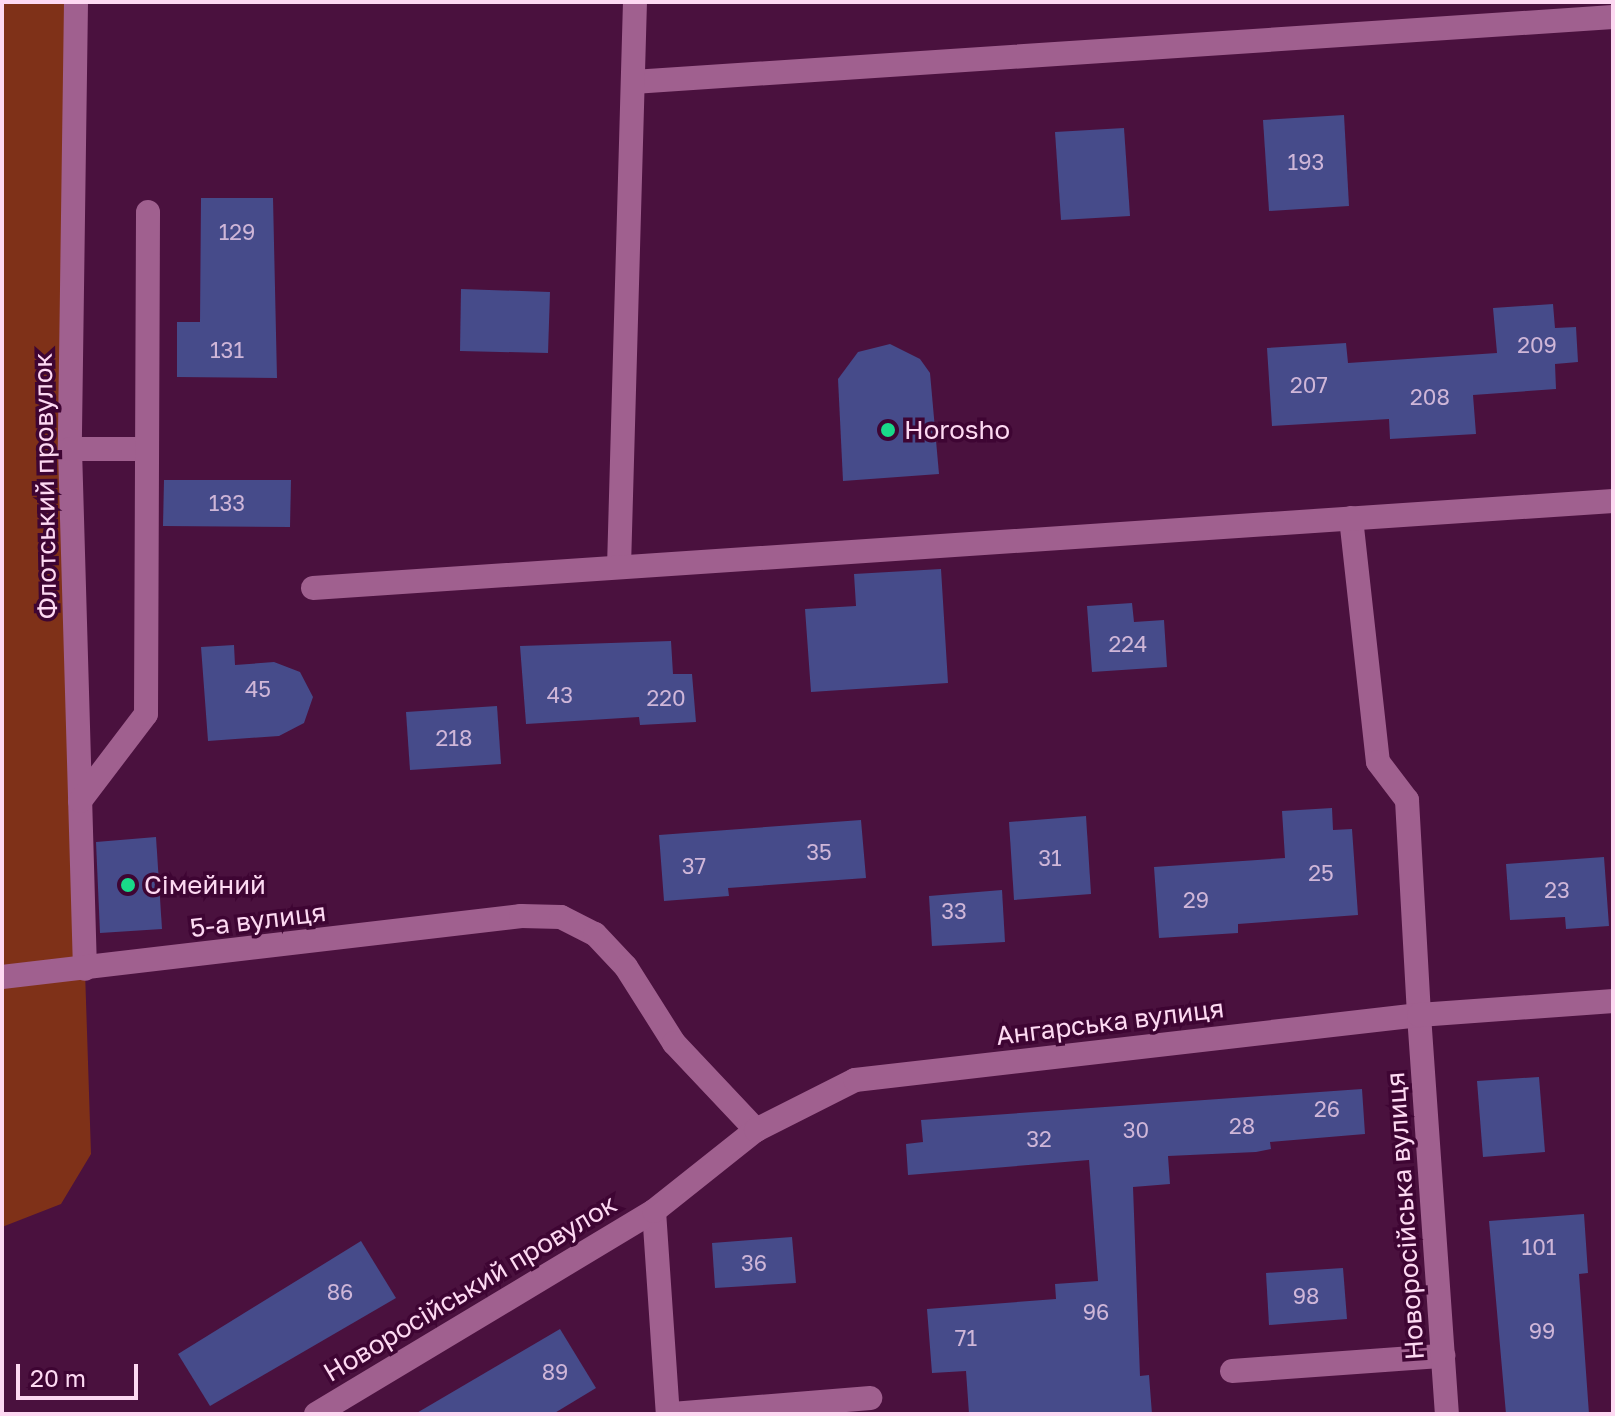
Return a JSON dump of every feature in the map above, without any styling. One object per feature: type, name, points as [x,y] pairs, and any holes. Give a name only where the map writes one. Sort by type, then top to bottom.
[{"type":"street","name":"Флотський провулок","points":[[76,2],[70,449],[85,969]]},
{"type":"street","points":[[619,567],[635,2]]},
{"type":"street","points":[[633,82],[1613,17]]},
{"type":"street","points":[[80,801],[146,714],[148,212]]},
{"type":"street","points":[[70,449],[147,449]]},
{"type":"street","points":[[313,588],[1613,501]]},
{"type":"street","name":"Новоросійська вулиця","points":[[1351,518],[1378,762],[1407,800],[1447,1414]]},
{"type":"street","name":"5-а вулиця","points":[[2,977],[521,916],[561,917],[595,934],[626,967],[674,1043],[756,1130]]},
{"type":"street","name":"Ангарська вулиця","points":[[654,1211],[756,1130],[855,1080],[1419,1015],[1613,1001]]},
{"type":"street","points":[[654,1211],[670,1414],[870,1398]]},
{"type":"street","name":"Новоросійський провулок","points":[[316,1414],[654,1211]]},
{"type":"street","points":[[1232,1371],[1443,1356]]},
{"type":"shaded area","points":[[2,2],[76,2],[80,817],[91,1154],[61,1204],[2,1227]]},
{"type":"building","points":[[1344,115],[1349,206],[1269,211],[1263,120]]},
{"type":"building","points":[[1124,128],[1130,216],[1061,220],[1055,132]]},
{"type":"building","points":[[201,198],[273,198],[277,378],[177,377],[177,322],[200,322]]},
{"type":"building","points":[[461,289],[550,292],[548,353],[460,351]]},
{"type":"building","points":[[1553,304],[1555,328],[1576,327],[1578,362],[1555,364],[1556,389],[1473,395],[1476,434],[1390,439],[1389,419],[1272,426],[1267,348],[1346,343],[1348,363],[1497,353],[1493,308]]},
{"type":"building","points":[[890,344],[920,359],[930,373],[939,474],[843,481],[838,379],[858,352]]},
{"type":"building","points":[[164,480],[291,480],[290,527],[163,526]]},
{"type":"building","points":[[941,569],[948,683],[811,692],[805,609],[856,606],[854,574]]},
{"type":"building","points":[[1132,603],[1134,622],[1164,620],[1167,667],[1092,672],[1087,606]]},
{"type":"building","points":[[671,641],[673,674],[692,674],[696,722],[640,725],[639,717],[526,724],[520,646]]},
{"type":"building","points":[[234,645],[235,665],[274,662],[300,672],[313,697],[304,723],[279,736],[208,741],[201,647]]},
{"type":"building","points":[[497,706],[501,764],[410,770],[406,712]]},
{"type":"building","points":[[1332,808],[1333,830],[1352,829],[1358,915],[1238,924],[1238,933],[1159,938],[1154,867],[1285,858],[1282,811]]},
{"type":"building","points":[[1086,816],[1091,894],[1014,900],[1009,822]]},
{"type":"building","points":[[861,820],[866,878],[728,888],[729,896],[664,901],[659,835]]},
{"type":"building","points":[[156,837],[162,929],[100,933],[96,842]]},
{"type":"building","points":[[1604,857],[1609,926],[1566,929],[1565,917],[1510,920],[1506,864]]},
{"type":"building","points":[[1002,890],[1005,942],[932,946],[929,896]]},
{"type":"building","points":[[1539,1077],[1545,1152],[1483,1157],[1477,1081]]},
{"type":"building","points":[[1362,1089],[1365,1134],[1270,1142],[1271,1149],[1256,1152],[1168,1156],[1170,1184],[1133,1187],[1140,1376],[1149,1375],[1152,1414],[969,1414],[966,1371],[932,1373],[927,1309],[1056,1299],[1055,1284],[1098,1281],[1089,1160],[908,1175],[906,1144],[923,1142],[921,1120]]},
{"type":"building","points":[[1584,1214],[1588,1273],[1579,1274],[1589,1414],[1506,1414],[1489,1221]]},
{"type":"building","points":[[792,1237],[796,1283],[715,1288],[712,1243]]},
{"type":"building","points":[[361,1241],[396,1298],[210,1406],[178,1354]]},
{"type":"building","points":[[1343,1268],[1347,1319],[1269,1325],[1266,1273]]},
{"type":"building","points":[[560,1329],[596,1388],[553,1414],[415,1414]]},
{"type":"place","name":"Horosho","points":[[888,430]]},
{"type":"place","name":"Сімейний","points":[[128,885]]}]
